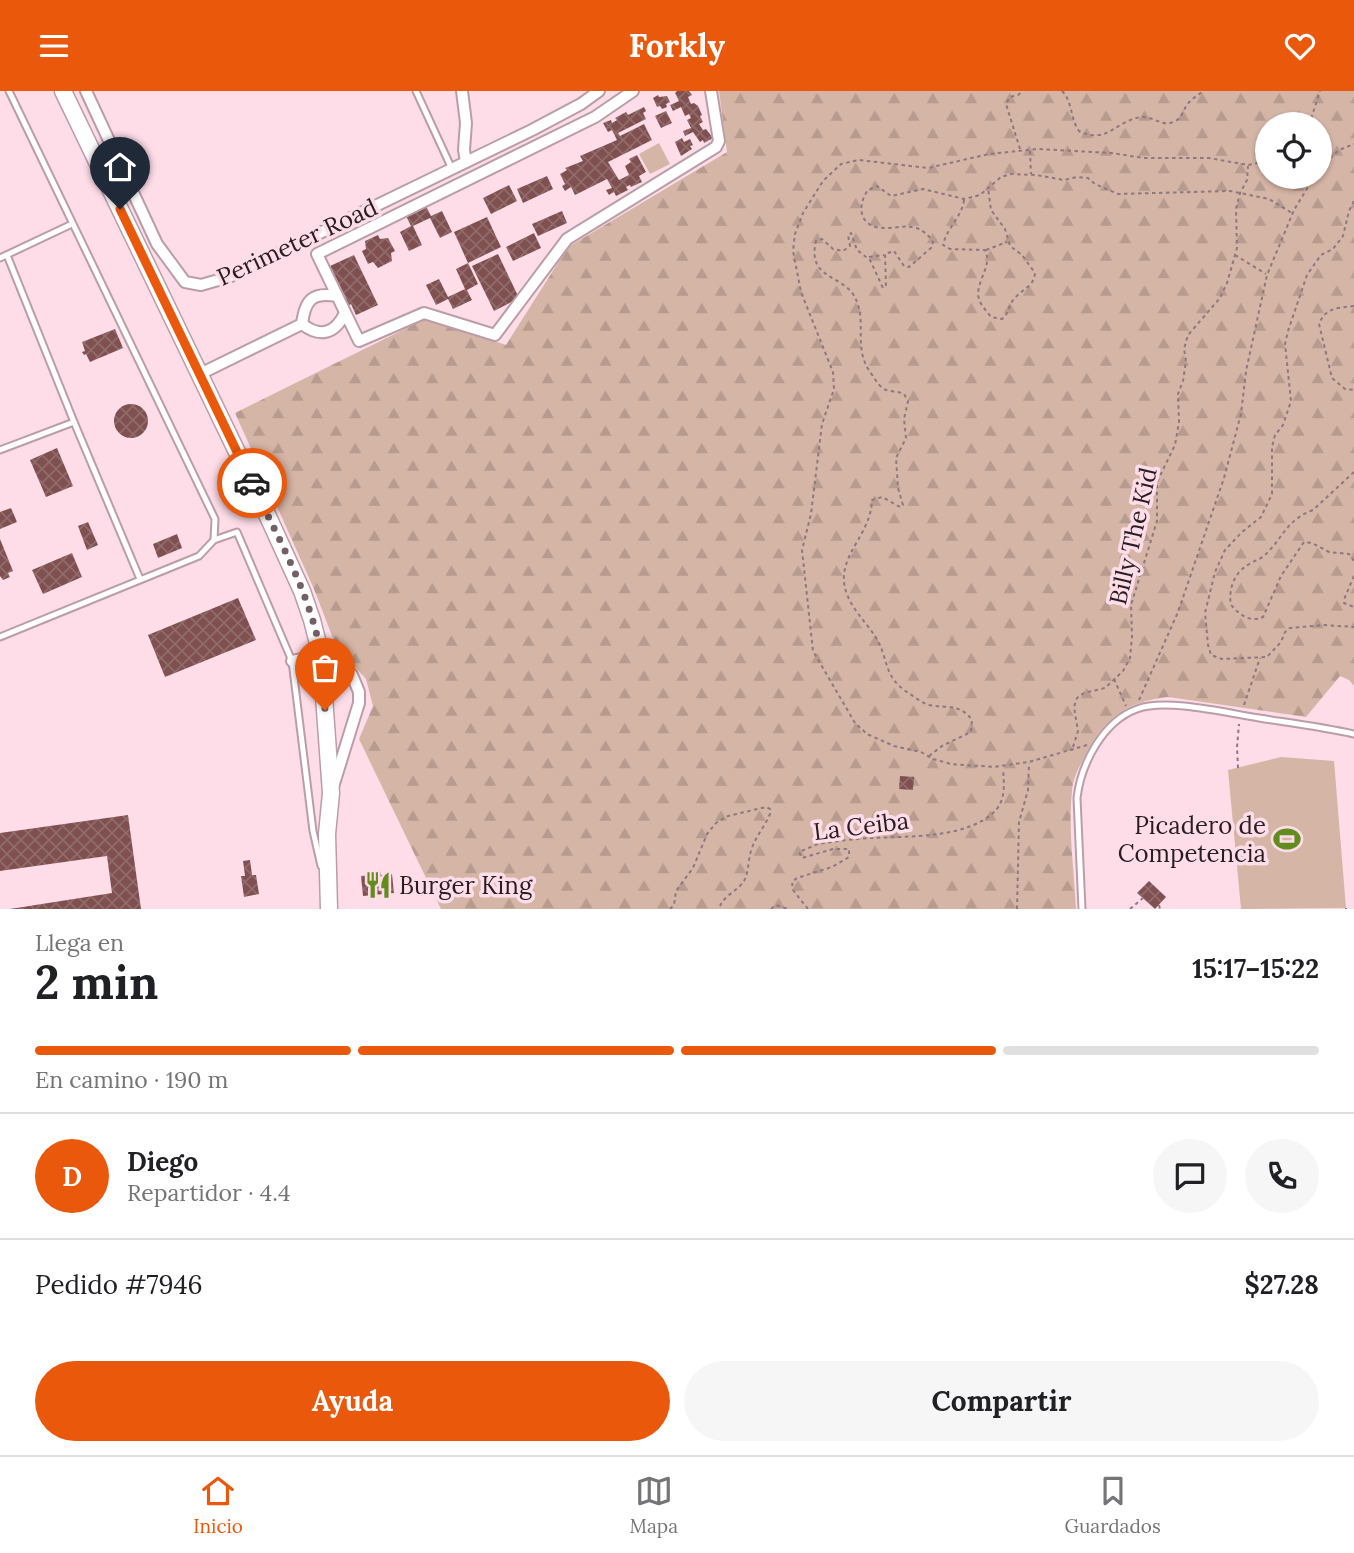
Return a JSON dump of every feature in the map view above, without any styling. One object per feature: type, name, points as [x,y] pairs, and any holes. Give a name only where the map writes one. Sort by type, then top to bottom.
[{"type":"street","points":[[62,91],[200,373],[302,591],[321,655],[331,793],[327,834],[328,901]]},
{"type":"street","name":"Perimeter Road","points":[[86,91],[157,244],[185,282],[201,285],[229,277],[467,162],[582,104],[599,91]]},
{"type":"street","points":[[462,91],[467,162]]},
{"type":"street","points":[[633,91],[595,117],[317,254],[359,341],[424,313],[495,335],[567,239],[716,147],[719,141],[711,91]]},
{"type":"street","points":[[302,324],[304,308],[309,301],[323,295],[337,296]]},
{"type":"street","points":[[302,324],[317,333],[328,333],[338,326],[345,313]]},
{"type":"street","points":[[200,373],[302,324]]},
{"type":"street","points":[[292,661],[321,655],[344,666],[352,675],[359,692],[359,703],[331,793]]},
{"type":"lane","points":[[9,91],[215,519],[214,540]]},
{"type":"lane","points":[[416,91],[452,169]]},
{"type":"lane","points":[[0,258],[72,224]]},
{"type":"lane","points":[[7,255],[140,579]]},
{"type":"lane","points":[[0,450],[74,422]]},
{"type":"lane","points":[[0,637],[199,556],[214,540],[237,532],[292,661],[313,831],[328,901]]},
{"type":"lane","points":[[1082,909],[1077,798],[1083,772],[1104,734],[1132,711],[1153,705],[1198,708],[1354,734]]},
{"type":"path","points":[[1020,150],[1006,104],[1007,99],[1023,91]]},
{"type":"path","points":[[1062,91],[1069,100],[1079,131],[1096,136],[1102,136],[1123,122],[1140,117],[1166,124],[1176,122],[1189,103],[1204,91]]},
{"type":"path","points":[[1313,112],[1320,91]]},
{"type":"path","points":[[1332,157],[1339,150],[1354,144]]},
{"type":"path","points":[[1030,150],[1031,175]]},
{"type":"path","points":[[1098,742],[1003,767],[951,764],[921,752],[879,741],[855,723],[815,656],[810,640],[802,550],[811,515],[822,424],[834,389],[833,372],[810,319],[798,281],[793,251],[795,234],[823,181],[841,165],[859,160],[928,168],[968,158],[1030,150],[1097,152],[1144,158],[1209,158],[1248,165],[1255,164]]},
{"type":"path","name":"Billy The Kid","points":[[1113,678],[1123,671],[1130,658],[1131,605],[1157,521],[1157,482],[1175,445],[1179,422],[1178,394],[1183,381],[1186,342],[1188,335],[1220,298],[1227,283],[1238,238],[1236,209],[1247,180],[1248,165]]},
{"type":"path","points":[[867,257],[894,251],[904,266],[909,267],[931,249],[933,242],[916,228],[876,227],[863,219],[861,207],[868,190],[878,186],[891,196],[923,189],[964,199],[980,195],[1001,177],[1011,174],[1064,180],[1077,177],[1088,178],[1118,194],[1215,190],[1240,193],[1269,199],[1292,213]]},
{"type":"path","points":[[985,250],[988,259],[978,293],[979,300],[991,317],[998,320],[1006,316],[1011,303],[1031,286],[1035,276],[1034,269],[1007,241],[1005,229],[991,210],[988,186]]},
{"type":"path","points":[[1132,711],[1178,612],[1224,478],[1241,414],[1246,371],[1267,275],[1292,213],[1307,189]]},
{"type":"path","points":[[964,199],[962,210],[947,233],[943,246],[955,250],[985,250],[1007,241]]},
{"type":"path","points":[[1354,201],[1343,236],[1333,249],[1321,255],[1307,275],[1288,331],[1285,344],[1291,401],[1272,446],[1272,494],[1268,506],[1261,517],[1225,550],[1208,593],[1205,613],[1211,656],[1222,659],[1267,657],[1290,628],[1324,625],[1354,627]]},
{"type":"path","points":[[885,254],[886,285],[883,288],[867,257],[857,250],[850,233],[850,246],[843,251],[833,249],[822,239],[815,244],[815,257],[821,269],[829,278],[846,287],[855,298],[860,318],[863,363],[880,386],[891,392],[900,392],[908,401],[904,419],[906,437],[896,457],[898,488],[904,503],[900,507],[882,497],[872,500],[868,524],[854,547],[844,574],[850,600],[861,621],[877,641],[891,677],[902,689],[922,702],[960,709],[972,720],[971,732],[942,746],[929,756]]},
{"type":"path","points":[[1234,254],[1267,275]]},
{"type":"path","points":[[1354,306],[1330,309],[1319,324],[1332,379],[1345,389],[1354,390]]},
{"type":"path","points":[[1354,472],[1313,510],[1283,530],[1262,558],[1242,569],[1234,580],[1231,605],[1240,615],[1248,618],[1263,617],[1282,576],[1304,542],[1329,552],[1349,554],[1354,561]]},
{"type":"path","points":[[1354,576],[1345,603],[1354,607]]},
{"type":"path","points":[[1238,768],[1240,715],[1260,658]]},
{"type":"path","points":[[1073,750],[1078,731],[1074,706],[1077,698],[1084,693],[1105,688],[1113,678],[1132,711]]},
{"type":"path","points":[[1017,909],[1019,822],[1028,790],[1029,762]]},
{"type":"path","name":"La Ceiba","points":[[808,909],[793,890],[792,882],[839,864],[849,857],[850,853],[849,849],[840,848],[802,858],[799,854],[801,851],[818,844],[947,832],[975,824],[987,817],[1000,803],[1004,793],[1003,767]]},
{"type":"path","points":[[670,909],[674,905],[676,891],[693,868],[707,834],[716,823],[729,816],[766,807],[770,814],[748,858],[746,878],[722,899],[719,909]]},
{"type":"path","points":[[1130,909],[1143,898]]},
{"type":"path","points":[[771,909],[776,905],[788,909]]},
{"type":"path","points":[[1159,905],[1160,909]]},
{"type":"green space","points":[[719,91],[1354,91],[1354,686],[1340,676],[1306,717],[1168,697],[1128,708],[1108,722],[1092,743],[1073,786],[1071,835],[1076,909],[441,909],[359,739],[373,706],[366,679],[336,646],[314,589],[235,413],[427,318],[506,345],[568,247],[727,152]]},
{"type":"green space","points":[[659,143],[670,164],[650,174],[639,154]]},
{"type":"green space","name":"Picadero de Competencia","points":[[1281,757],[1334,761],[1346,908],[1241,909],[1228,770]]},
{"type":"building","points":[[689,91],[692,95],[688,97],[691,104],[698,106],[702,115],[700,116],[703,122],[699,124],[713,138],[704,143],[703,140],[700,142],[693,132],[685,136],[683,131],[691,128],[687,120],[691,118],[689,114],[685,116],[681,107],[673,111],[670,105],[679,101],[675,93]]},
{"type":"building","points":[[658,95],[667,96],[670,102],[666,104],[667,107],[657,107],[653,98]]},
{"type":"building","points":[[644,107],[646,119],[618,133],[620,136],[644,124],[652,140],[608,162],[619,180],[629,175],[625,166],[631,162],[629,159],[637,155],[646,172],[639,176],[642,182],[626,187],[628,190],[616,196],[614,192],[609,195],[606,190],[612,188],[607,179],[575,195],[571,187],[565,191],[560,174],[567,170],[565,168],[583,161],[580,156],[617,140],[612,130],[608,132],[603,123],[611,120],[612,123],[626,112],[628,115]]},
{"type":"building","points":[[666,111],[672,123],[661,128],[655,116]]},
{"type":"building","points":[[682,138],[684,142],[690,139],[693,145],[690,146],[692,149],[681,156],[675,142]]},
{"type":"building","points":[[547,176],[553,189],[523,203],[517,189]]},
{"type":"building","points":[[509,185],[517,201],[491,214],[483,198]]},
{"type":"building","points":[[426,206],[431,216],[442,211],[452,232],[440,238],[430,218],[413,226],[422,245],[409,251],[400,232],[411,226],[406,216]]},
{"type":"building","points":[[562,211],[567,223],[538,236],[532,224]]},
{"type":"building","points":[[487,217],[501,247],[468,263],[454,232]]},
{"type":"building","points":[[534,233],[541,248],[513,261],[506,247]]},
{"type":"building","points":[[378,235],[380,239],[388,238],[395,251],[391,253],[392,261],[378,268],[373,262],[368,264],[362,251],[366,249],[365,241]]},
{"type":"building","points":[[498,254],[519,298],[494,311],[472,266]]},
{"type":"building","points":[[354,255],[378,305],[356,315],[351,304],[346,307],[342,300],[346,298],[330,266]]},
{"type":"building","points":[[468,263],[478,284],[467,290],[472,300],[453,309],[448,299],[436,305],[426,285],[439,279],[448,297],[465,289],[456,269]]},
{"type":"building","points":[[115,329],[123,348],[90,362],[82,352],[85,351],[82,342]]},
{"type":"building","points":[[131,404],[143,409],[148,421],[143,433],[131,438],[119,433],[114,421],[119,409]]},
{"type":"building","points":[[57,448],[73,486],[46,497],[30,460]]},
{"type":"building","points":[[11,508],[17,522],[0,529],[0,512]]},
{"type":"building","points":[[88,522],[98,545],[87,550],[78,526]]},
{"type":"building","points":[[177,534],[182,548],[158,558],[153,544]]},
{"type":"building","points":[[0,539],[13,571],[8,573],[10,577],[3,580],[0,576]]},
{"type":"building","points":[[72,553],[82,577],[43,594],[32,570]]},
{"type":"building","points":[[238,598],[256,640],[165,677],[148,635]]},
{"type":"building","points":[[900,776],[914,777],[913,790],[899,789]]},
{"type":"building","points":[[128,815],[141,909],[10,909],[112,893],[107,856],[0,871],[0,833]]},
{"type":"building","points":[[250,860],[259,894],[244,897],[241,876],[245,876],[243,861]]},
{"type":"building","name":"Burger King","points":[[372,870],[380,870],[381,875],[392,874],[394,893],[363,896],[361,876],[372,875]]},
{"type":"building","points":[[1149,881],[1166,897],[1155,909],[1137,893]]},
{"type":"way so far","points":[[252,483],[302,591],[312,620],[321,655],[325,710]]},
{"type":"place","name":"Picadero de Competencia","points":[[1287,839]]},
{"type":"place","name":"Burger King","points":[[378,885]]},
{"type":"route","points":[[120,209],[252,483]]}]
